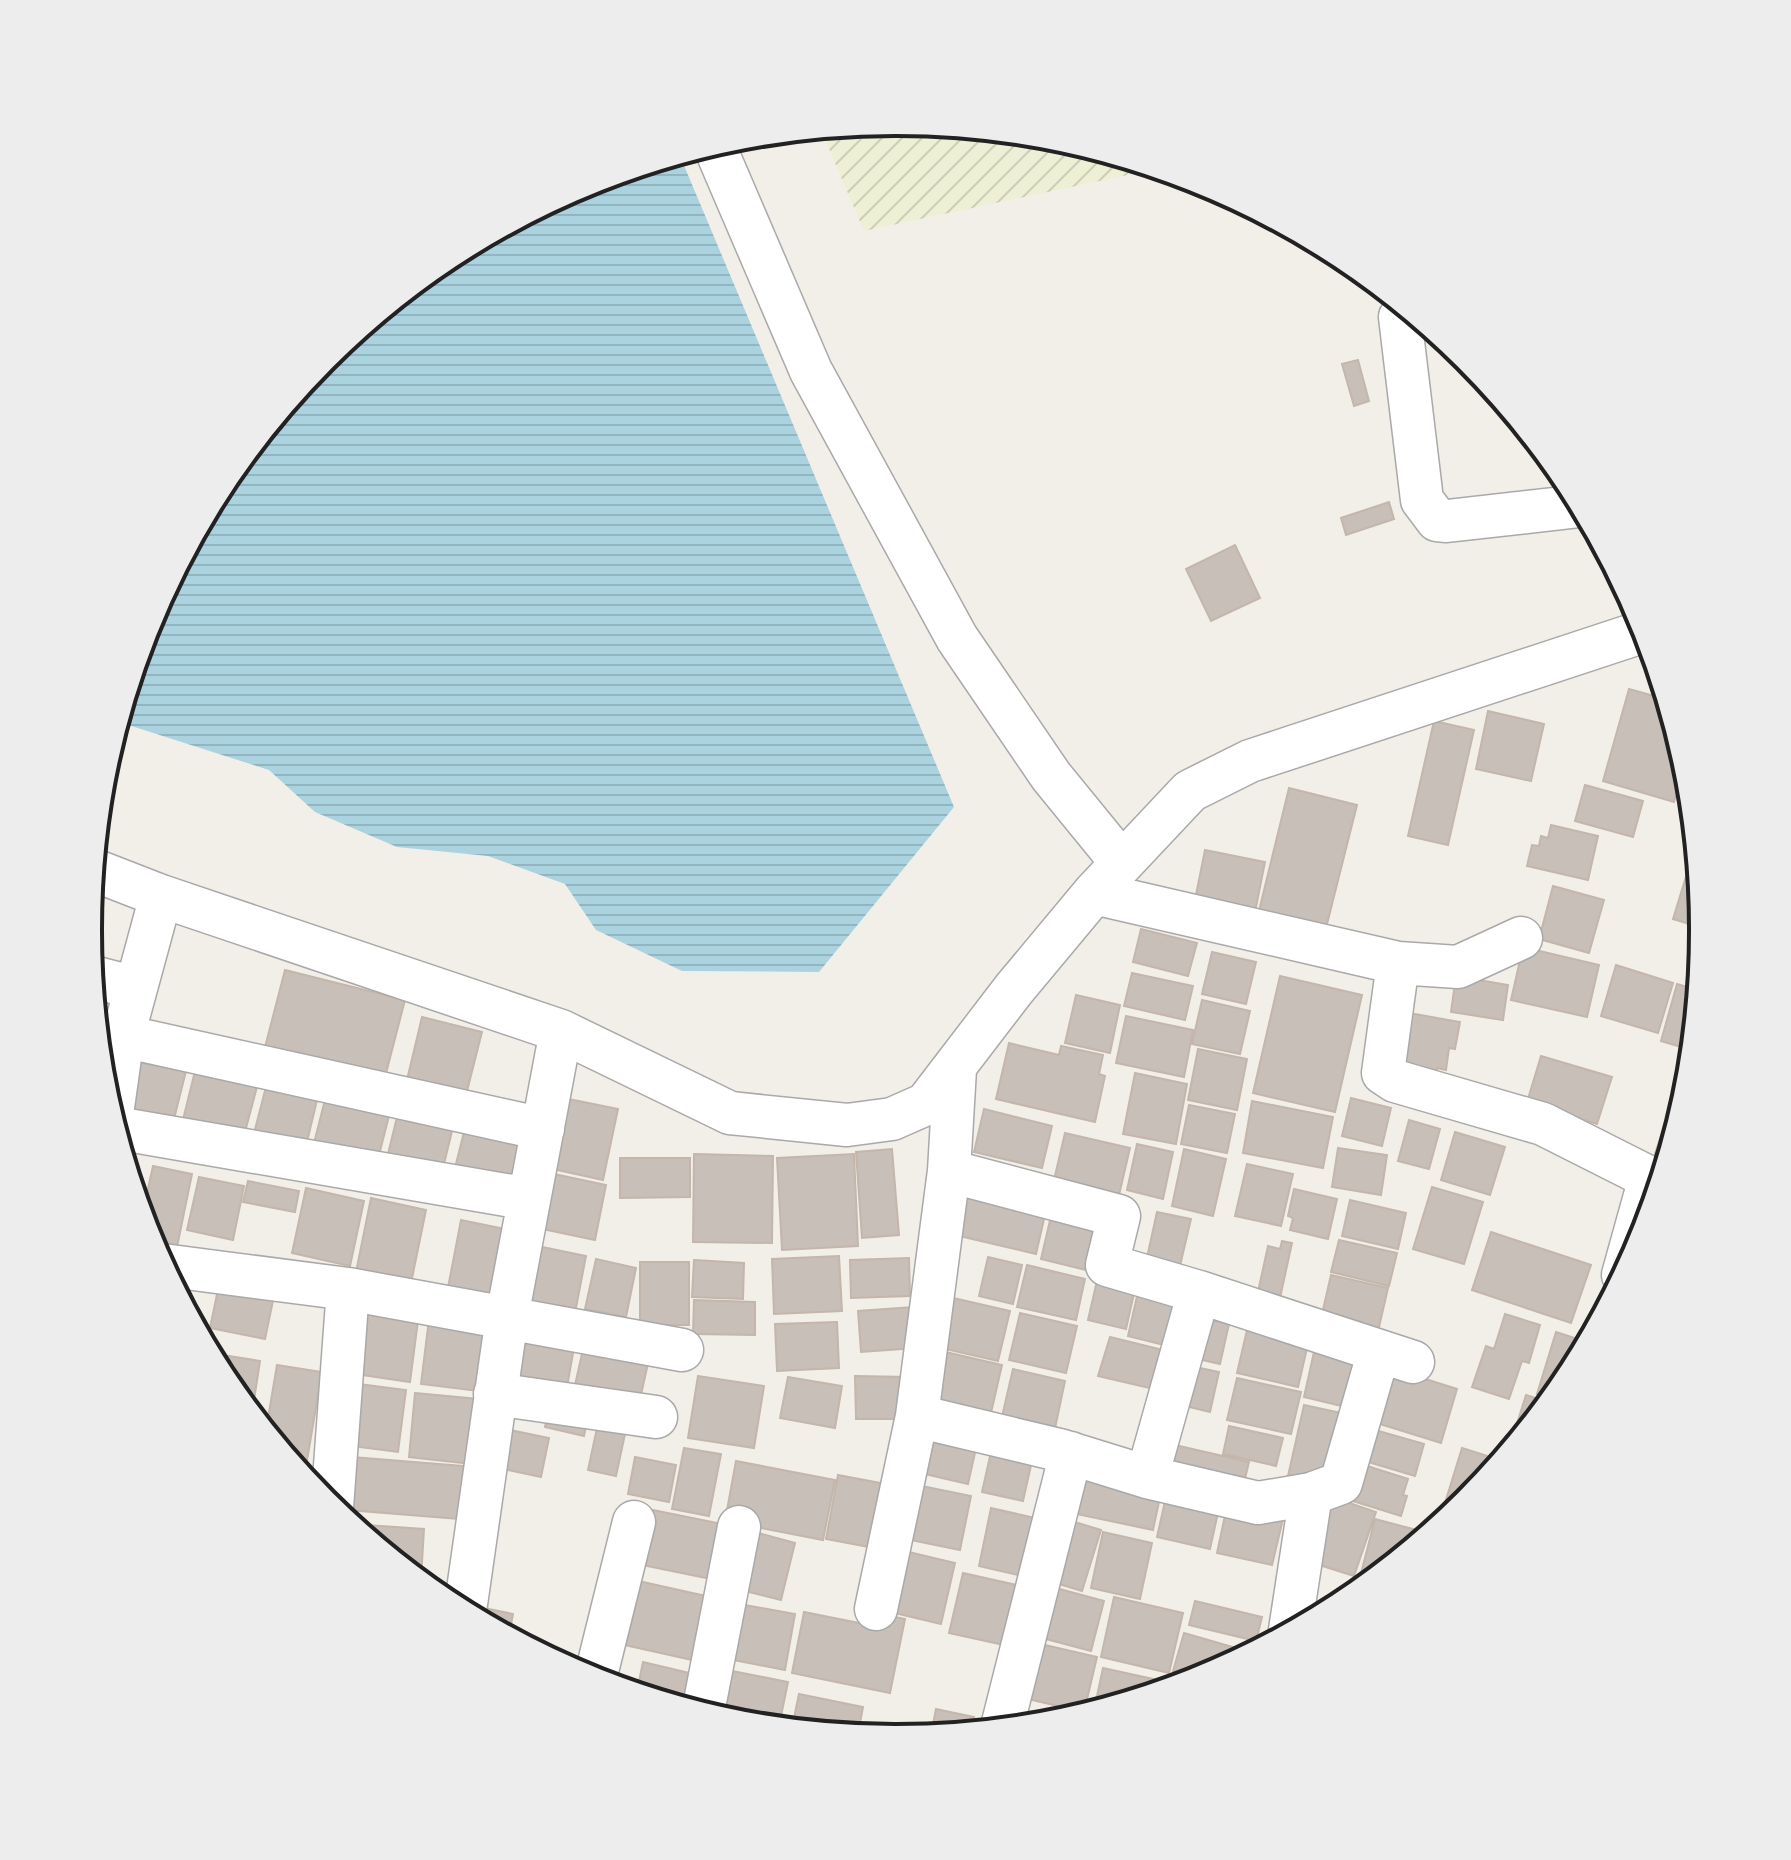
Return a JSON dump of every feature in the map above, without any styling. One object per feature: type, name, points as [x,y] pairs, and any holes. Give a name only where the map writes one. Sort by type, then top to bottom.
[{"type":"street","points":[[719,157],[811,371],[957,638],[1051,776],[1122,863]]},
{"type":"street","points":[[1400,317],[1422,500],[1437,520],[1567,507]]},
{"type":"street","points":[[104,874],[561,1031],[730,1113],[847,1125],[892,1119],[926,1104],[1014,989],[1094,893],[1190,791],[1250,761],[1632,635]]},
{"type":"street","points":[[1094,893],[1398,963],[1458,967],[1521,938]]},
{"type":"street","points":[[117,1082],[123,1036],[161,896]]},
{"type":"street","points":[[1398,963],[1383,1073],[1395,1081],[1543,1124],[1649,1178]]},
{"type":"street","points":[[104,980],[136,988]]},
{"type":"street","points":[[467,1597],[507,1317],[561,1031]]},
{"type":"street","points":[[123,1036],[543,1129]]},
{"type":"street","points":[[876,1609],[917,1416],[949,1171],[955,1069]]},
{"type":"street","points":[[128,1130],[529,1199]]},
{"type":"street","points":[[917,1416],[1258,1503],[1311,1494],[1341,1483],[1396,1357],[1107,1265],[1119,1216],[949,1171]]},
{"type":"street","points":[[177,1267],[348,1289],[682,1350]]},
{"type":"street","points":[[333,1490],[348,1289]]},
{"type":"street","points":[[1147,1477],[1199,1292]]},
{"type":"street","points":[[495,1394],[656,1417]]},
{"type":"street","points":[[1005,1716],[1071,1453]]},
{"type":"street","points":[[1292,1617],[1311,1494]]},
{"type":"street","points":[[598,1665],[634,1522]]},
{"type":"street","points":[[705,1700],[739,1527]]},
{"type":"green space","points":[[896,136],[999,143],[1050,152],[1134,174],[864,231],[825,140]]},
{"type":"water","points":[[684,166],[954,807],[819,972],[682,971],[596,930],[565,884],[488,856],[397,847],[315,812],[269,770],[129,725],[162,626],[208,533],[236,489],[266,447],[334,369],[412,300],[455,270],[545,218],[592,197]]},
{"type":"building","points":[[1358,360],[1369,401],[1354,406],[1342,364]]},
{"type":"building","points":[[1389,502],[1394,519],[1346,535],[1341,518]]},
{"type":"building","points":[[1235,545],[1260,598],[1211,621],[1186,569]]},
{"type":"building","points":[[1629,689],[1653,696],[1674,775],[1677,793],[1674,802],[1603,781]]},
{"type":"building","points":[[1488,711],[1544,724],[1531,781],[1476,769]]},
{"type":"building","points":[[1434,721],[1474,730],[1448,845],[1408,836]]},
{"type":"building","points":[[1585,785],[1643,801],[1633,837],[1575,821]]},
{"type":"building","points":[[1289,788],[1357,805],[1324,936],[1257,919]]},
{"type":"building","points":[[1551,825],[1598,836],[1588,880],[1527,866],[1532,845],[1539,846],[1541,836],[1548,838]]},
{"type":"building","points":[[1205,850],[1265,862],[1254,917],[1194,905]]},
{"type":"building","points":[[1687,874],[1689,924],[1673,919]]},
{"type":"building","points":[[1553,886],[1604,900],[1589,953],[1539,939]]},
{"type":"building","points":[[1141,929],[1197,943],[1188,976],[1133,962]]},
{"type":"building","points":[[1523,947],[1599,965],[1587,1017],[1511,1000]]},
{"type":"building","points":[[1212,952],[1256,962],[1246,1004],[1202,994]]},
{"type":"building","points":[[1616,965],[1673,983],[1658,1033],[1601,1016]]},
{"type":"building","points":[[285,970],[405,1000],[384,1081],[264,1051]]},
{"type":"building","points":[[1132,973],[1193,986],[1185,1020],[1124,1006]]},
{"type":"building","points":[[1280,976],[1362,995],[1335,1112],[1253,1093]]},
{"type":"building","points":[[1456,976],[1508,985],[1503,1020],[1451,1012]]},
{"type":"building","points":[[1677,984],[1687,987],[1680,1047],[1661,1041]]},
{"type":"building","points":[[1076,995],[1120,1005],[1110,1053],[1065,1043]]},
{"type":"building","points":[[1202,1000],[1250,1011],[1240,1054],[1192,1044]]},
{"type":"building","points":[[1409,1013],[1460,1022],[1455,1049],[1449,1048],[1446,1070],[1437,1068],[1435,1079],[1398,1072]]},
{"type":"building","points":[[1126,1016],[1193,1030],[1184,1077],[1116,1063]]},
{"type":"building","points":[[422,1017],[482,1032],[465,1099],[406,1084]]},
{"type":"building","points":[[1009,1043],[1059,1055],[1061,1046],[1103,1055],[1099,1074],[1105,1076],[1095,1122],[996,1099]]},
{"type":"building","points":[[1198,1049],[1247,1059],[1237,1110],[1188,1100]]},
{"type":"building","points":[[1541,1056],[1612,1077],[1597,1124],[1527,1102]]},
{"type":"building","points":[[133,1061],[186,1071],[171,1131],[125,1117],[123,1110]]},
{"type":"building","points":[[196,1067],[258,1083],[242,1143],[181,1128]]},
{"type":"building","points":[[1135,1073],[1187,1084],[1176,1144],[1123,1134]]},
{"type":"building","points":[[267,1083],[318,1096],[305,1150],[253,1137]]},
{"type":"building","points":[[327,1092],[391,1108],[378,1159],[314,1143]]},
{"type":"building","points":[[554,1096],[618,1109],[603,1180],[539,1166]]},
{"type":"building","points":[[1351,1098],[1391,1108],[1382,1146],[1342,1136]]},
{"type":"building","points":[[1252,1101],[1333,1117],[1323,1168],[1243,1153]]},
{"type":"building","points":[[400,1105],[455,1119],[441,1176],[386,1162]]},
{"type":"building","points":[[1189,1105],[1235,1114],[1227,1153],[1181,1144]]},
{"type":"building","points":[[984,1109],[1052,1126],[1042,1168],[974,1152]]},
{"type":"building","points":[[467,1120],[529,1136],[515,1191],[453,1176]]},
{"type":"building","points":[[1409,1120],[1440,1129],[1429,1169],[1398,1161]]},
{"type":"building","points":[[1664,1125],[1653,1167],[1651,1166]]},
{"type":"building","points":[[1455,1132],[1505,1147],[1490,1195],[1441,1180]]},
{"type":"building","points":[[1065,1133],[1130,1148],[1119,1195],[1054,1180]]},
{"type":"building","points":[[1137,1144],[1173,1152],[1163,1199],[1127,1190]]},
{"type":"building","points":[[1338,1148],[1387,1155],[1381,1195],[1332,1187]]},
{"type":"building","points":[[892,1149],[899,1235],[862,1238],[856,1152]]},
{"type":"building","points":[[1184,1149],[1226,1159],[1213,1216],[1172,1206]]},
{"type":"building","points":[[694,1154],[773,1156],[772,1243],[693,1242]]},
{"type":"building","points":[[854,1154],[858,1246],[782,1250],[777,1158]]},
{"type":"building","points":[[620,1158],[690,1158],[690,1197],[620,1198]]},
{"type":"building","points":[[1247,1164],[1293,1174],[1281,1226],[1235,1216]]},
{"type":"building","points":[[153,1166],[192,1174],[177,1247],[167,1245],[147,1193]]},
{"type":"building","points":[[540,1171],[606,1185],[595,1240],[528,1226]]},
{"type":"building","points":[[199,1177],[244,1186],[233,1240],[187,1230]]},
{"type":"building","points":[[248,1181],[299,1191],[295,1212],[243,1202]]},
{"type":"building","points":[[966,1187],[1047,1206],[1036,1254],[955,1235]]},
{"type":"building","points":[[1432,1187],[1483,1202],[1464,1264],[1413,1249]]},
{"type":"building","points":[[306,1188],[364,1201],[350,1266],[292,1253]]},
{"type":"building","points":[[1294,1189],[1337,1199],[1328,1239],[1290,1230],[1293,1218],[1288,1216]]},
{"type":"building","points":[[371,1198],[426,1210],[410,1288],[355,1277]]},
{"type":"building","points":[[1350,1200],[1406,1213],[1398,1249],[1342,1236]]},
{"type":"building","points":[[1052,1212],[1097,1222],[1086,1270],[1041,1259]]},
{"type":"building","points":[[1157,1212],[1191,1219],[1179,1270],[1146,1262]]},
{"type":"building","points":[[461,1220],[505,1229],[490,1306],[446,1298]]},
{"type":"building","points":[[1491,1232],[1591,1265],[1571,1323],[1472,1290]]},
{"type":"building","points":[[1339,1240],[1397,1253],[1389,1286],[1331,1272]]},
{"type":"building","points":[[1282,1241],[1292,1243],[1278,1307],[1256,1301],[1268,1246],[1280,1249]]},
{"type":"building","points":[[528,1244],[586,1256],[574,1318],[515,1306]]},
{"type":"building","points":[[839,1256],[842,1311],[774,1314],[772,1259]]},
{"type":"building","points":[[988,1257],[1022,1265],[1013,1304],[979,1296]]},
{"type":"building","points":[[909,1258],[910,1296],[851,1298],[850,1260]]},
{"type":"building","points":[[596,1259],[636,1268],[626,1317],[585,1309]]},
{"type":"building","points":[[694,1260],[744,1263],[743,1299],[692,1297]]},
{"type":"building","points":[[640,1262],[689,1262],[689,1325],[640,1325]]},
{"type":"building","points":[[1027,1265],[1085,1279],[1076,1320],[1017,1307]]},
{"type":"building","points":[[1099,1272],[1137,1280],[1126,1329],[1088,1320]]},
{"type":"building","points":[[1331,1275],[1388,1288],[1376,1340],[1319,1327]]},
{"type":"building","points":[[220,1280],[275,1291],[265,1339],[210,1328]]},
{"type":"building","points":[[1140,1283],[1185,1293],[1172,1347],[1128,1336]]},
{"type":"building","points":[[949,1297],[1010,1311],[998,1361],[937,1347]]},
{"type":"building","points":[[694,1300],[755,1302],[755,1335],[693,1334]]},
{"type":"building","points":[[357,1306],[419,1313],[410,1382],[348,1373]]},
{"type":"building","points":[[913,1307],[916,1348],[861,1352],[858,1311]]},
{"type":"building","points":[[1020,1313],[1077,1326],[1066,1373],[1009,1360]]},
{"type":"building","points":[[1505,1314],[1540,1325],[1529,1363],[1522,1361],[1509,1399],[1472,1387],[1486,1346],[1494,1349]]},
{"type":"building","points":[[1198,1317],[1229,1324],[1220,1364],[1189,1357]]},
{"type":"building","points":[[429,1319],[486,1326],[478,1391],[421,1384]]},
{"type":"building","points":[[837,1322],[839,1368],[777,1371],[775,1324]]},
{"type":"building","points":[[515,1325],[576,1336],[566,1393],[504,1382]]},
{"type":"building","points":[[1247,1330],[1308,1344],[1298,1387],[1237,1373]]},
{"type":"building","points":[[1556,1332],[1576,1338],[1555,1371],[1537,1394]]},
{"type":"building","points":[[586,1336],[651,1350],[638,1408],[573,1394]]},
{"type":"building","points":[[1110,1337],[1163,1350],[1154,1389],[1098,1376]]},
{"type":"building","points":[[1316,1343],[1366,1355],[1354,1409],[1304,1397]]},
{"type":"building","points":[[937,1350],[1002,1365],[988,1426],[923,1411]]},
{"type":"building","points":[[226,1356],[260,1361],[254,1397]]},
{"type":"building","points":[[277,1365],[322,1372],[307,1461],[268,1416]]},
{"type":"building","points":[[1186,1365],[1219,1372],[1210,1412],[1177,1404]]},
{"type":"building","points":[[1381,1365],[1457,1389],[1441,1443],[1364,1419]]},
{"type":"building","points":[[1013,1369],[1065,1381],[1054,1433],[1001,1421]]},
{"type":"building","points":[[698,1376],[764,1386],[754,1448],[688,1438]]},
{"type":"building","points":[[855,1376],[909,1377],[909,1419],[856,1419]]},
{"type":"building","points":[[788,1377],[842,1386],[835,1428],[780,1418]]},
{"type":"building","points":[[1237,1378],[1301,1392],[1291,1434],[1227,1420]]},
{"type":"building","points":[[351,1383],[406,1390],[398,1452],[343,1445]]},
{"type":"building","points":[[415,1393],[478,1399],[471,1464],[409,1457]]},
{"type":"building","points":[[1526,1395],[1536,1398],[1525,1413],[1517,1422]]},
{"type":"building","points":[[550,1404],[589,1412],[584,1436],[545,1427]]},
{"type":"building","points":[[1304,1405],[1346,1414],[1329,1485],[1288,1476]]},
{"type":"building","points":[[600,1414],[628,1420],[616,1476],[588,1470]]},
{"type":"building","points":[[1229,1426],[1283,1438],[1276,1466],[1223,1454]]},
{"type":"building","points":[[926,1427],[978,1439],[968,1484],[916,1472]]},
{"type":"building","points":[[505,1429],[549,1438],[541,1477],[498,1468]]},
{"type":"building","points":[[1375,1430],[1424,1444],[1415,1476],[1365,1461]]},
{"type":"building","points":[[1162,1442],[1249,1462],[1242,1491],[1155,1471]]},
{"type":"building","points":[[993,1443],[1034,1452],[1023,1501],[982,1492]]},
{"type":"building","points":[[684,1448],[721,1454],[709,1516],[672,1509]]},
{"type":"building","points":[[1462,1448],[1489,1456],[1457,1491],[1445,1502]]},
{"type":"building","points":[[352,1457],[475,1467],[471,1520],[355,1511],[348,1505]]},
{"type":"building","points":[[635,1457],[676,1465],[669,1502],[628,1494]]},
{"type":"building","points":[[736,1461],[835,1480],[823,1540],[725,1521]]},
{"type":"building","points":[[1364,1465],[1408,1479],[1401,1516],[1353,1501]]},
{"type":"building","points":[[1083,1466],[1163,1483],[1153,1530],[1072,1513]]},
{"type":"building","points":[[838,1475],[897,1486],[885,1550],[826,1539]]},
{"type":"building","points":[[912,1484],[971,1496],[960,1550],[901,1538]]},
{"type":"building","points":[[1168,1488],[1221,1499],[1210,1549],[1157,1537]]},
{"type":"building","points":[[1332,1497],[1376,1512],[1354,1576],[1310,1562]]},
{"type":"building","points":[[1227,1506],[1283,1519],[1272,1565],[1217,1553]]},
{"type":"building","points":[[991,1508],[1035,1518],[1022,1576],[979,1566]]},
{"type":"building","points":[[653,1510],[727,1525],[716,1580],[642,1565]]},
{"type":"building","points":[[1065,1519],[1101,1530],[1082,1591],[1046,1580]]},
{"type":"building","points":[[1375,1519],[1416,1530],[1379,1560],[1361,1572]]},
{"type":"building","points":[[370,1525],[424,1529],[422,1567]]},
{"type":"building","points":[[747,1530],[795,1543],[781,1600],[733,1588]]},
{"type":"building","points":[[1103,1532],[1152,1543],[1140,1599],[1091,1588]]},
{"type":"building","points":[[896,1549],[955,1563],[941,1624],[882,1610]]},
{"type":"building","points":[[963,1573],[1017,1585],[1004,1645],[949,1633]]},
{"type":"building","points":[[634,1580],[715,1598],[701,1662],[620,1644]]},
{"type":"building","points":[[1041,1584],[1104,1601],[1091,1651],[1027,1634]]},
{"type":"building","points":[[1114,1597],[1183,1613],[1169,1673],[1101,1657]]},
{"type":"building","points":[[1195,1601],[1262,1617],[1257,1636],[1250,1640],[1189,1625]]},
{"type":"building","points":[[734,1603],[795,1614],[785,1670],[723,1658]]},
{"type":"building","points":[[485,1608],[513,1614],[511,1624]]},
{"type":"building","points":[[861,1610],[905,1619],[890,1693],[792,1673],[804,1612],[859,1623]]},
{"type":"building","points":[[1184,1633],[1234,1647],[1199,1663],[1173,1671]]},
{"type":"building","points":[[1032,1642],[1097,1657],[1087,1699],[1058,1706],[1019,1697]]},
{"type":"building","points":[[643,1662],[702,1676],[697,1698],[639,1681]]},
{"type":"building","points":[[1103,1668],[1155,1679],[1151,1681],[1097,1697]]},
{"type":"building","points":[[722,1669],[788,1682],[781,1715],[715,1702]]},
{"type":"building","points":[[799,1694],[863,1707],[860,1723],[794,1717]]},
{"type":"building","points":[[1014,1708],[1029,1712],[1012,1715]]},
{"type":"building","points":[[936,1709],[974,1717],[973,1719],[933,1723]]}]
